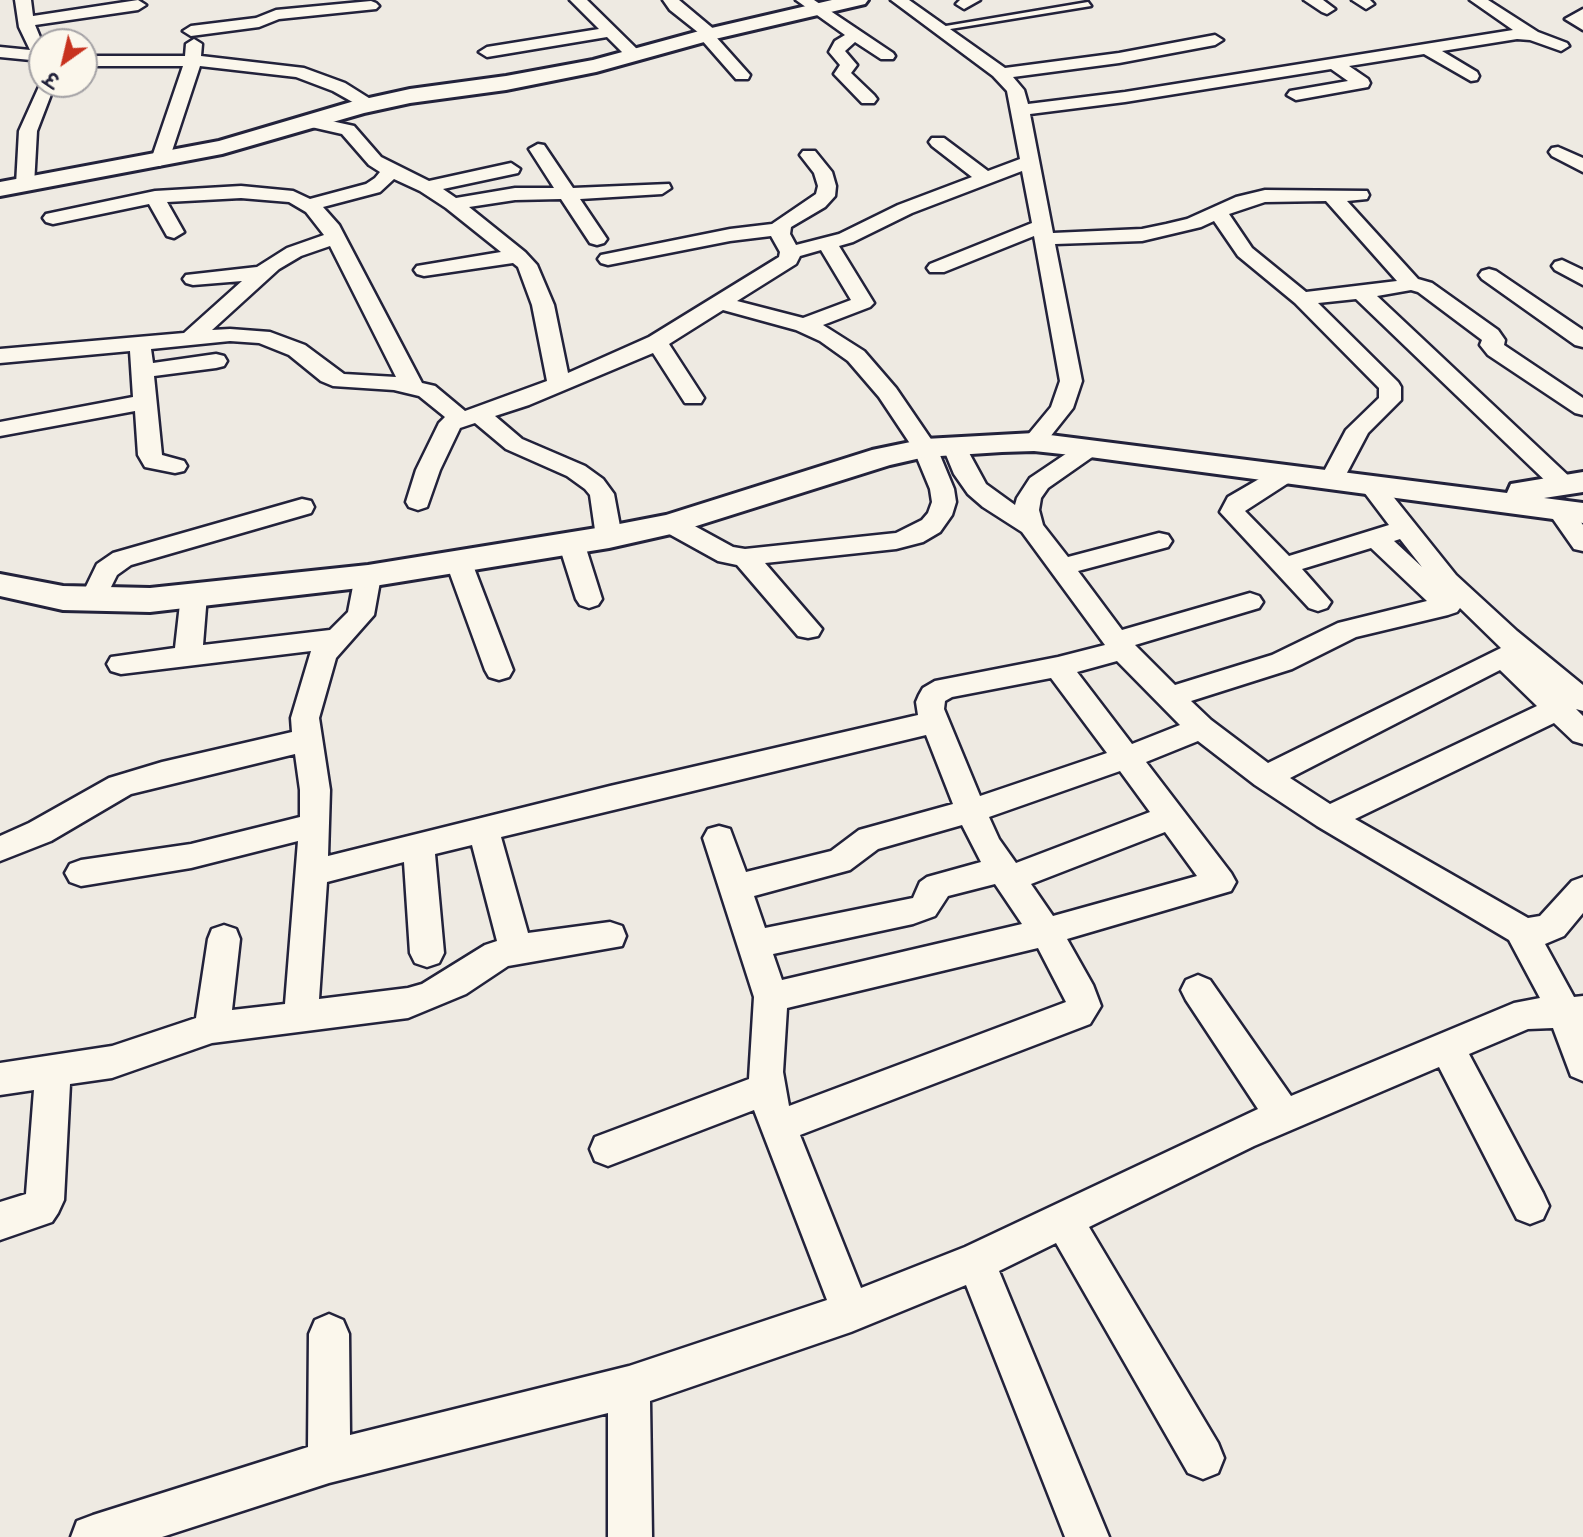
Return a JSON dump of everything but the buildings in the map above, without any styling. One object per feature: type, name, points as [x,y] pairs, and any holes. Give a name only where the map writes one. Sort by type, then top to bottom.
[{"type":"street","points":[[23,0],[29,28]]},
{"type":"street","points":[[578,0],[635,56]]},
{"type":"street","points":[[671,0],[674,7],[708,35],[741,75]]},
{"type":"street","points":[[0,189],[222,148],[371,104],[561,73],[635,56],[810,5],[858,0]]},
{"type":"street","points":[[899,0],[1001,74],[1015,90],[1071,381],[1062,408],[1034,442]]},
{"type":"street","points":[[1312,0],[1327,9]]},
{"type":"street","points":[[1478,0],[1532,35],[1561,46]]},
{"type":"street","points":[[26,22],[138,5]]},
{"type":"street","points":[[810,5],[887,56]]},
{"type":"street","points":[[160,160],[194,61],[190,27],[259,22],[276,15],[371,6]]},
{"type":"street","points":[[1583,14],[1573,19],[1583,26]]},
{"type":"street","points":[[487,52],[610,32]]},
{"type":"street","points":[[1020,110],[1159,92],[1517,34],[1532,35]]},
{"type":"street","points":[[854,36],[841,44],[837,52],[849,65],[842,74],[868,99]]},
{"type":"street","points":[[1001,74],[1119,58],[1215,40]]},
{"type":"street","points":[[1426,48],[1472,76]]},
{"type":"street","points":[[0,51],[28,54]]},
{"type":"street","points":[[1119,58],[1159,92]]},
{"type":"street","points":[[98,61],[194,61],[299,72],[338,87],[371,104]]},
{"type":"street","points":[[1296,95],[1362,83],[1334,63]]},
{"type":"street","points":[[25,185],[19,154],[41,98]]},
{"type":"street","points":[[313,122],[348,130],[375,161],[427,187],[453,204],[477,226],[508,245],[527,265],[542,305],[559,384]]},
{"type":"street","points":[[938,142],[985,178]]},
{"type":"street","points":[[538,149],[569,192],[597,239]]},
{"type":"street","points":[[1558,152],[1583,166]]},
{"type":"street","points":[[779,229],[782,224],[818,203],[825,195],[827,186],[823,172],[809,155]]},
{"type":"street","points":[[790,252],[846,238],[905,209],[1030,162]]},
{"type":"street","points":[[427,187],[511,169]]},
{"type":"street","points":[[308,205],[373,188],[382,182],[390,170]]},
{"type":"street","points":[[453,204],[515,194],[617,193],[662,188]]},
{"type":"street","points":[[53,218],[155,197],[241,192],[293,197],[308,205],[329,225],[412,386]]},
{"type":"street","points":[[1331,195],[1408,279],[1408,283]]},
{"type":"street","points":[[937,268],[1043,233],[1142,235],[1194,223],[1217,211],[1265,197],[1360,195]]},
{"type":"street","points":[[155,197],[174,232]]},
{"type":"street","points":[[1217,211],[1245,252],[1302,299],[1382,377],[1391,394],[1386,406],[1370,416],[1358,430],[1332,479]]},
{"type":"street","points":[[418,502],[428,470],[447,428],[657,342],[789,260],[790,252],[779,229]]},
{"type":"street","points":[[608,259],[730,235],[779,229]]},
{"type":"street","points":[[190,339],[264,273],[294,252],[335,239]]},
{"type":"street","points":[[804,324],[863,303],[827,243]]},
{"type":"street","points":[[424,270],[518,256]]},
{"type":"street","points":[[1562,266],[1583,279]]},
{"type":"street","points":[[192,279],[264,273]]},
{"type":"street","points":[[1489,275],[1583,340]]},
{"type":"street","points":[[1302,299],[1402,287],[1408,283],[1425,287],[1490,335],[1494,340],[1491,345],[1496,350],[1583,408]]},
{"type":"street","points":[[1361,292],[1572,498],[1583,543]]},
{"type":"street","points":[[719,303],[804,324],[828,336],[856,356],[940,447],[958,460],[977,489],[1001,509],[1031,526]]},
{"type":"street","points":[[0,356],[230,335],[261,337],[297,350],[328,376],[341,381],[412,386],[427,391],[514,444],[576,471],[594,484],[601,494],[609,537]]},
{"type":"street","points":[[657,342],[693,398]]},
{"type":"street","points":[[140,344],[150,455],[153,463],[175,466]]},
{"type":"street","points":[[143,371],[216,361]]},
{"type":"street","points":[[0,429],[146,402]]},
{"type":"street","points":[[0,585],[63,598],[150,600],[368,576],[609,537],[671,524],[870,461],[940,447],[1034,442],[1471,496],[1572,498]]},
{"type":"street","points":[[671,524],[727,555],[745,557],[896,541],[923,531],[940,515],[944,502],[940,447]]},
{"type":"street","points":[[1090,448],[1039,483],[1029,498],[1027,510],[1031,526],[1120,645],[1201,728],[1266,777],[1328,818],[1521,930],[1536,933],[1552,926],[1583,890]]},
{"type":"street","points":[[1287,473],[1237,503],[1232,512],[1318,602]]},
{"type":"street","points":[[1370,484],[1447,581],[1507,638],[1570,705],[1583,733]]},
{"type":"street","points":[[93,599],[106,570],[122,559],[302,507]]},
{"type":"street","points":[[1284,566],[1405,528]]},
{"type":"street","points":[[1375,538],[1502,657],[1570,705]]},
{"type":"street","points":[[1062,567],[1159,541]]},
{"type":"street","points":[[571,542],[589,600]]},
{"type":"street","points":[[745,557],[808,629]]},
{"type":"street","points":[[458,560],[499,670]]},
{"type":"street","points":[[301,1016],[315,825],[315,790],[305,718],[323,654],[361,615],[368,576]]},
{"type":"street","points":[[188,656],[194,595]]},
{"type":"street","points":[[778,1127],[1078,1013],[1084,1006],[1081,995],[1046,932],[986,845],[935,722],[930,702],[933,695],[945,688],[1058,667],[1250,602]]},
{"type":"street","points":[[1170,697],[1282,662],[1348,630],[1447,605]]},
{"type":"street","points":[[121,664],[335,639]]},
{"type":"street","points":[[1266,777],[1502,657]]},
{"type":"street","points":[[770,1007],[1220,882],[1058,667]]},
{"type":"street","points":[[1328,818],[1570,705]]},
{"type":"street","points":[[312,873],[935,722]]},
{"type":"street","points":[[735,888],[839,861],[870,839],[970,811],[1126,758],[1201,728]]},
{"type":"street","points":[[0,849],[40,832],[120,786],[162,772],[307,740]]},
{"type":"street","points":[[753,944],[913,911],[924,907],[931,891],[938,886],[1006,874],[1171,817]]},
{"type":"street","points":[[81,873],[191,856],[315,825]]},
{"type":"street","points":[[484,830],[516,949]]},
{"type":"street","points":[[719,838],[770,1007],[766,1089],[778,1127],[851,1312]]},
{"type":"street","points":[[419,846],[427,953]]},
{"type":"street","points":[[1521,930],[1574,1011],[1583,1065]]},
{"type":"street","points":[[0,1079],[113,1062],[212,1028],[408,1003],[432,995],[496,955],[516,949],[610,936]]},
{"type":"street","points":[[212,1028],[224,939]]},
{"type":"street","points":[[1198,990],[1284,1117]]},
{"type":"street","points":[[93,1537],[329,1462],[629,1387],[851,1312],[976,1262],[1241,1134],[1526,1014],[1574,1011]]},
{"type":"street","points":[[1447,1048],[1530,1206]]},
{"type":"street","points":[[0,1221],[39,1209],[45,1199],[53,1072]]},
{"type":"street","points":[[608,1149],[766,1089]]},
{"type":"street","points":[[1064,1221],[1203,1458]]},
{"type":"street","points":[[976,1262],[1087,1537]]},
{"type":"street","points":[[329,1334],[329,1462]]},
{"type":"street","points":[[629,1387],[630,1537]]},
{"type":"lane","points":[[938,28],[1088,4]]}]
